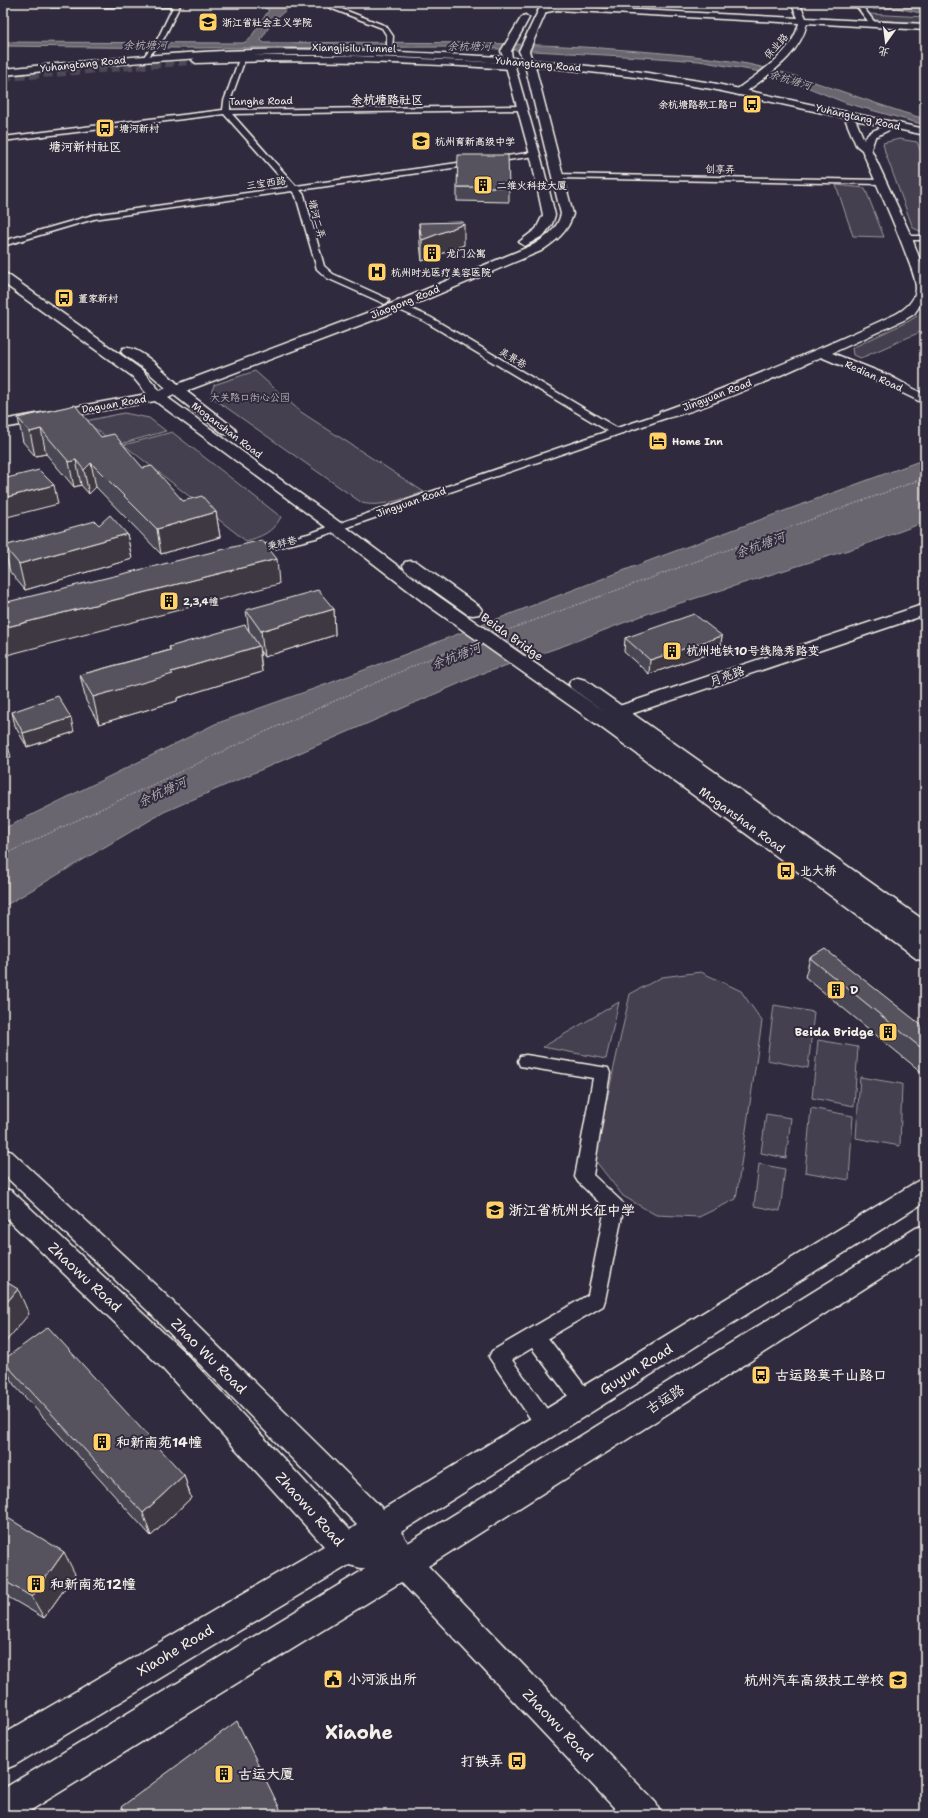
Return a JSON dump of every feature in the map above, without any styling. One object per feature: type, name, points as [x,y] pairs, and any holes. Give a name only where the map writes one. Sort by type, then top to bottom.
[{"type":"main road","name":"Jiaogong Road","points":[[170,384],[398,306],[537,248],[553,238],[560,231],[567,214],[530,65],[524,51],[545,6]]},
{"type":"main road","points":[[509,59],[512,41],[530,9]]},
{"type":"main road","name":"Yuhangtang Road","points":[[3,72],[146,58],[296,52],[371,53],[509,59],[530,65],[680,86],[768,102],[925,138]]},
{"type":"main road","name":"Jiaogong Road","points":[[170,384],[385,301],[509,250],[529,240],[540,232],[546,224],[549,215],[535,154],[509,59]]},
{"type":"main road","name":"Yuhangtang Road","points":[[3,79],[135,66],[241,62],[361,61],[491,68],[509,59]]},
{"type":"main road","name":"Yuhangtang Road","points":[[530,65],[635,74],[739,92],[925,132]]},
{"type":"main road","name":"Moganshan Road","points":[[3,266],[152,368],[185,398],[351,522],[362,532],[451,594]]},
{"type":"main road","name":"Moganshan Road","points":[[3,277],[136,373],[167,405],[336,527],[432,600]]},
{"type":"main road","name":"Daguan Road","points":[[3,413],[146,385],[170,384]]},
{"type":"main road","name":"Daguan Road","points":[[3,424],[159,396],[170,384]]},
{"type":"main road","name":"Beida Bridge","points":[[451,594],[566,684]]},
{"type":"main road","name":"Beida Bridge","points":[[432,600],[566,684]]},
{"type":"main road","name":"Moganshan Road","points":[[566,684],[620,712],[925,932]]},
{"type":"main road","name":"Moganshan Road","points":[[566,684],[925,953]]},
{"type":"street","points":[[329,3],[332,7],[384,28],[390,39],[390,49]]},
{"type":"street","points":[[795,3],[803,21]]},
{"type":"street","points":[[858,3],[858,6],[873,24]]},
{"type":"street","points":[[53,6],[178,5],[159,42],[146,58]]},
{"type":"street","points":[[545,6],[557,8],[925,27]]},
{"type":"street","name":"保业路","points":[[739,92],[771,68],[790,50],[802,32],[803,21]]},
{"type":"street","points":[[376,54],[390,49],[405,55]]},
{"type":"street","name":"Xiangjisilu Tunnel","points":[[376,54],[195,59],[509,59]]},
{"type":"street","points":[[226,112],[227,102],[241,62]]},
{"type":"street","name":"Tanghe Road","points":[[3,139],[226,112],[522,108]]},
{"type":"street","name":"塘河二弄","points":[[226,112],[300,195],[320,267],[330,276],[385,301]]},
{"type":"street","name":"Jingyuan Road","points":[[351,522],[721,395],[822,354],[910,311],[916,304],[922,291],[921,279],[906,238],[882,182],[866,149],[861,145],[851,121]]},
{"type":"street","points":[[866,149],[869,137],[873,134],[886,130]]},
{"type":"street","name":"三宝西路","points":[[3,244],[93,217],[535,154]]},
{"type":"street","name":"创享弄","points":[[558,176],[882,182]]},
{"type":"street","points":[[906,238],[925,238]]},
{"type":"street","name":"美景巷","points":[[398,306],[427,319],[616,432]]},
{"type":"street","name":"Redian Road","points":[[822,354],[885,379],[925,400]]},
{"type":"street","name":"秉祥巷","points":[[235,556],[312,536],[351,522]]},
{"type":"street","name":"月亮路","points":[[620,712],[925,609]]},
{"type":"street","points":[[526,1061],[602,1073],[584,1177],[615,1206],[596,1300],[499,1357],[547,1426]]},
{"type":"street","name":"Zhao Wu Road","points":[[3,1159],[156,1302],[381,1528],[404,1563]]},
{"type":"street","name":"Guyun Road","points":[[347,1549],[547,1426],[925,1189]]},
{"type":"street","name":"Zhaowu Road","points":[[3,1199],[173,1360],[347,1549],[404,1563],[644,1815]]},
{"type":"street","name":"古运路","points":[[3,1808],[324,1610],[404,1563],[925,1236]]},
{"type":"street","points":[[535,1336],[584,1402]]},
{"type":"street","name":"Xiaohe Road","points":[[3,1752],[347,1549]]},
{"type":"green space","points":[[868,14],[925,17],[925,23],[874,20]]},
{"type":"green space","points":[[899,139],[917,142],[925,162],[925,233],[913,228],[885,152],[883,143]]},
{"type":"green space","points":[[836,185],[865,188],[884,237],[853,236]]},
{"type":"green space","points":[[925,311],[925,330],[861,358],[853,355],[852,348],[909,321]]},
{"type":"green space","name":"大关路口街心公园","points":[[255,371],[301,412],[424,492],[385,503],[362,503],[210,396],[214,385]]},
{"type":"green space","points":[[124,413],[149,418],[166,431],[117,445],[85,421]]},
{"type":"green space","points":[[172,432],[281,517],[274,527],[262,536],[246,541],[124,445]]},
{"type":"green space","points":[[701,972],[741,991],[762,1021],[736,1199],[699,1217],[656,1215],[623,1196],[594,1159],[630,994],[662,977]]},
{"type":"green space","points":[[619,1002],[606,1059],[543,1047]]},
{"type":"green space","points":[[774,1005],[814,1012],[808,1068],[767,1060]]},
{"type":"green space","points":[[818,1040],[858,1047],[854,1106],[812,1098]]},
{"type":"green space","points":[[860,1077],[902,1084],[900,1146],[856,1138]]},
{"type":"green space","points":[[811,1108],[853,1116],[849,1180],[805,1172]]},
{"type":"green space","points":[[766,1114],[791,1118],[786,1158],[761,1153]]},
{"type":"green space","points":[[759,1164],[785,1169],[780,1211],[754,1206]]},
{"type":"water","name":"余杭塘河","points":[[254,3],[280,3],[287,6],[286,10],[272,22],[261,40],[264,43],[390,42],[516,44],[601,48],[712,58],[748,64],[793,75],[925,119],[925,125],[846,103],[787,79],[761,72],[699,61],[463,47],[178,48],[3,46],[3,42],[243,43],[249,40],[269,10]]},
{"type":"water","points":[[873,3],[922,8],[925,9],[925,14],[897,8],[873,9],[869,5]]},
{"type":"water","name":"余杭塘河","points":[[925,459],[925,522],[861,546],[652,612],[563,646],[481,674],[164,812],[3,907],[3,829],[215,724],[330,683],[659,557]]},
{"type":"building","points":[[458,155],[508,155],[509,187],[457,187]]},
{"type":"building","points":[[463,222],[464,224],[422,240],[419,223]]},
{"type":"building","points":[[75,405],[101,437],[114,434],[143,468],[152,466],[183,501],[202,496],[216,512],[157,529],[91,463],[84,470],[76,460],[69,462],[41,429],[30,432],[18,418]]},
{"type":"building","points":[[39,470],[54,485],[3,498],[3,479]]},
{"type":"building","points":[[110,515],[127,534],[19,564],[4,546],[95,521],[99,525]]},
{"type":"building","points":[[262,540],[277,559],[3,628],[3,603]]},
{"type":"building","points":[[318,590],[334,609],[261,631],[246,610]]},
{"type":"building","points":[[694,614],[722,636],[650,660],[625,638]]},
{"type":"building","points":[[245,625],[259,646],[171,672],[173,674],[93,697],[80,675],[171,650],[169,647]]},
{"type":"building","points":[[58,696],[71,718],[23,733],[12,712]]},
{"type":"building","points":[[825,949],[925,1028],[925,1051],[810,958]]},
{"type":"building","points":[[3,1280],[18,1289],[3,1307]]},
{"type":"building","name":"和新南苑14幢","points":[[48,1327],[184,1475],[143,1513],[3,1361]]},
{"type":"building","points":[[3,1515],[64,1552],[32,1597],[3,1580]]},
{"type":"building","name":"古运大厦","points":[[237,1721],[283,1815],[126,1815],[121,1807]]},
{"type":"ferry route","points":[[494,635],[925,478]]},
{"type":"ferry route","points":[[3,855],[258,735],[436,656],[478,641]]},
{"type":"tunnel","points":[[3,77],[196,60]]},
{"type":"place","name":"浙江省社会主义学院","points":[[208,22]]},
{"type":"place","name":"余杭塘路教工路口","points":[[752,104]]},
{"type":"place","name":"塘河新村","points":[[105,128]]},
{"type":"place","name":"杭州育新高级中学","points":[[421,141]]},
{"type":"place","name":"二维火科技大厦","points":[[483,185]]},
{"type":"place","name":"龙门公寓","points":[[432,253]]},
{"type":"place","name":"杭州时光医疗美容医院","points":[[377,272]]},
{"type":"place","name":"董家新村","points":[[64,298]]},
{"type":"place","name":"Home Inn","points":[[658,441]]},
{"type":"place","name":"2,3,4幢","points":[[169,601]]},
{"type":"place","name":"杭州地铁10号线隐秀路变","points":[[672,651]]},
{"type":"place","name":"北大桥","points":[[786,871]]},
{"type":"place","name":"D","points":[[836,990]]},
{"type":"place","name":"Beida Bridge","points":[[888,1032]]},
{"type":"place","name":"浙江省杭州长征中学","points":[[495,1210]]},
{"type":"place","name":"古运路莫干山路口","points":[[761,1375]]},
{"type":"place","name":"和新南苑14幢","points":[[102,1442]]},
{"type":"place","name":"和新南苑12幢","points":[[36,1584]]},
{"type":"place","name":"小河派出所","points":[[333,1679]]},
{"type":"place","name":"杭州汽车高级技工学校","points":[[898,1680]]},
{"type":"place","name":"打铁弄","points":[[517,1761]]},
{"type":"place","name":"古运大厦","points":[[224,1774]]},
{"type":"district","name":"余杭塘路社区","points":[[387,100]]},
{"type":"district","name":"塘河新村社区","points":[[85,147]]},
{"type":"district","name":"Xiaohe","points":[[359,1732]]}]
